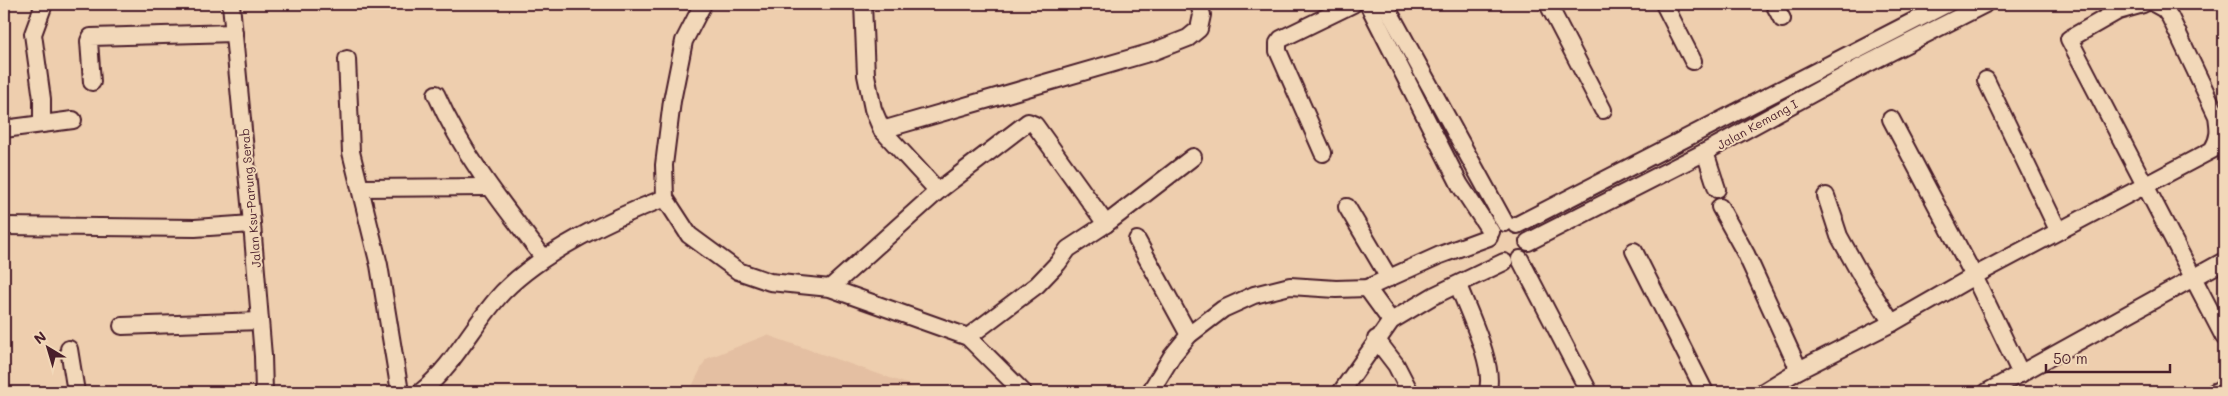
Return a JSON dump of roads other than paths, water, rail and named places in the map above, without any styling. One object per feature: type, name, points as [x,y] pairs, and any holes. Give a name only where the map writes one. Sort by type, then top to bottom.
[{"type":"street","points":[[42,123],[42,99],[34,34],[44,4]]},
{"type":"street","name":"Jalan Ksu-Parung Serab","points":[[231,4],[252,224],[264,392]]},
{"type":"street","points":[[703,4],[684,41],[677,72],[664,165],[664,198],[689,235],[738,271],[770,282],[830,288],[968,337],[1023,392]]},
{"type":"street","points":[[862,4],[866,75],[873,109],[882,130],[938,191]]},
{"type":"street","points":[[882,130],[1152,52],[1188,38],[1200,29],[1202,15],[1199,4]]},
{"type":"street","points":[[1323,153],[1278,51],[1278,44],[1281,39],[1353,4]]},
{"type":"street","points":[[1368,4],[1460,185],[1490,235],[1489,250],[1492,256],[1504,262],[1512,262],[1520,258],[1527,248],[1528,242],[1523,229],[1511,224],[1385,4]]},
{"type":"street","points":[[1548,4],[1603,110]]},
{"type":"street","points":[[1664,4],[1693,61]]},
{"type":"street","points":[[1774,4],[1782,19]]},
{"type":"street","name":"Jalan Kemang I","points":[[1511,224],[1947,4]]},
{"type":"street","name":"Jalan Kemang I","points":[[1528,242],[1705,152],[1859,68],[1985,4]]},
{"type":"street","points":[[2143,4],[2118,11],[2069,39],[2224,337]]},
{"type":"street","points":[[1763,392],[1799,370],[1892,323],[2058,230],[2212,150],[2217,142],[2219,132],[2217,116],[2170,17],[2164,9],[2156,4]]},
{"type":"street","points":[[92,82],[89,41],[91,37],[234,33]]},
{"type":"street","points":[[347,59],[351,152],[379,265],[400,392]]},
{"type":"street","points":[[1986,80],[2058,230]]},
{"type":"street","points":[[436,94],[451,127],[488,187],[543,257]]},
{"type":"street","points":[[1891,119],[1974,276],[2021,374]]},
{"type":"street","points":[[4,129],[73,120]]},
{"type":"street","points":[[830,288],[938,191],[1028,122],[1031,122],[1106,224]]},
{"type":"street","points":[[1705,152],[1717,189]]},
{"type":"street","points":[[968,337],[1037,285],[1068,250],[1106,224],[1193,157]]},
{"type":"street","points":[[361,188],[488,187]]},
{"type":"street","points":[[421,392],[439,377],[503,292],[543,257],[622,216],[664,198]]},
{"type":"street","points":[[1347,207],[1389,278]]},
{"type":"street","points":[[1720,207],[1746,254],[1799,370]]},
{"type":"street","points":[[1834,219],[1839,236],[1855,265],[1892,323]]},
{"type":"street","points":[[4,226],[186,228],[252,224]]},
{"type":"street","points":[[1150,392],[1172,356],[1189,335],[1223,309],[1254,295],[1290,286],[1367,288],[1490,235],[1511,224]]},
{"type":"street","points":[[1137,240],[1189,335]]},
{"type":"street","points":[[1634,251],[1705,392]]},
{"type":"street","points":[[1520,258],[1589,392]]},
{"type":"street","points":[[1987,392],[2224,261]]},
{"type":"street","points":[[1341,392],[1390,321],[1433,296],[1504,262]]},
{"type":"street","points":[[1458,285],[1485,356],[1490,386],[1487,392]]},
{"type":"street","points":[[1367,288],[1390,321]]},
{"type":"street","points":[[122,326],[260,321]]},
{"type":"street","points":[[1376,339],[1396,365],[1410,392]]},
{"type":"street","points":[[69,349],[76,392]]},
{"type":"street","points":[[2215,392],[2224,388]]}]
